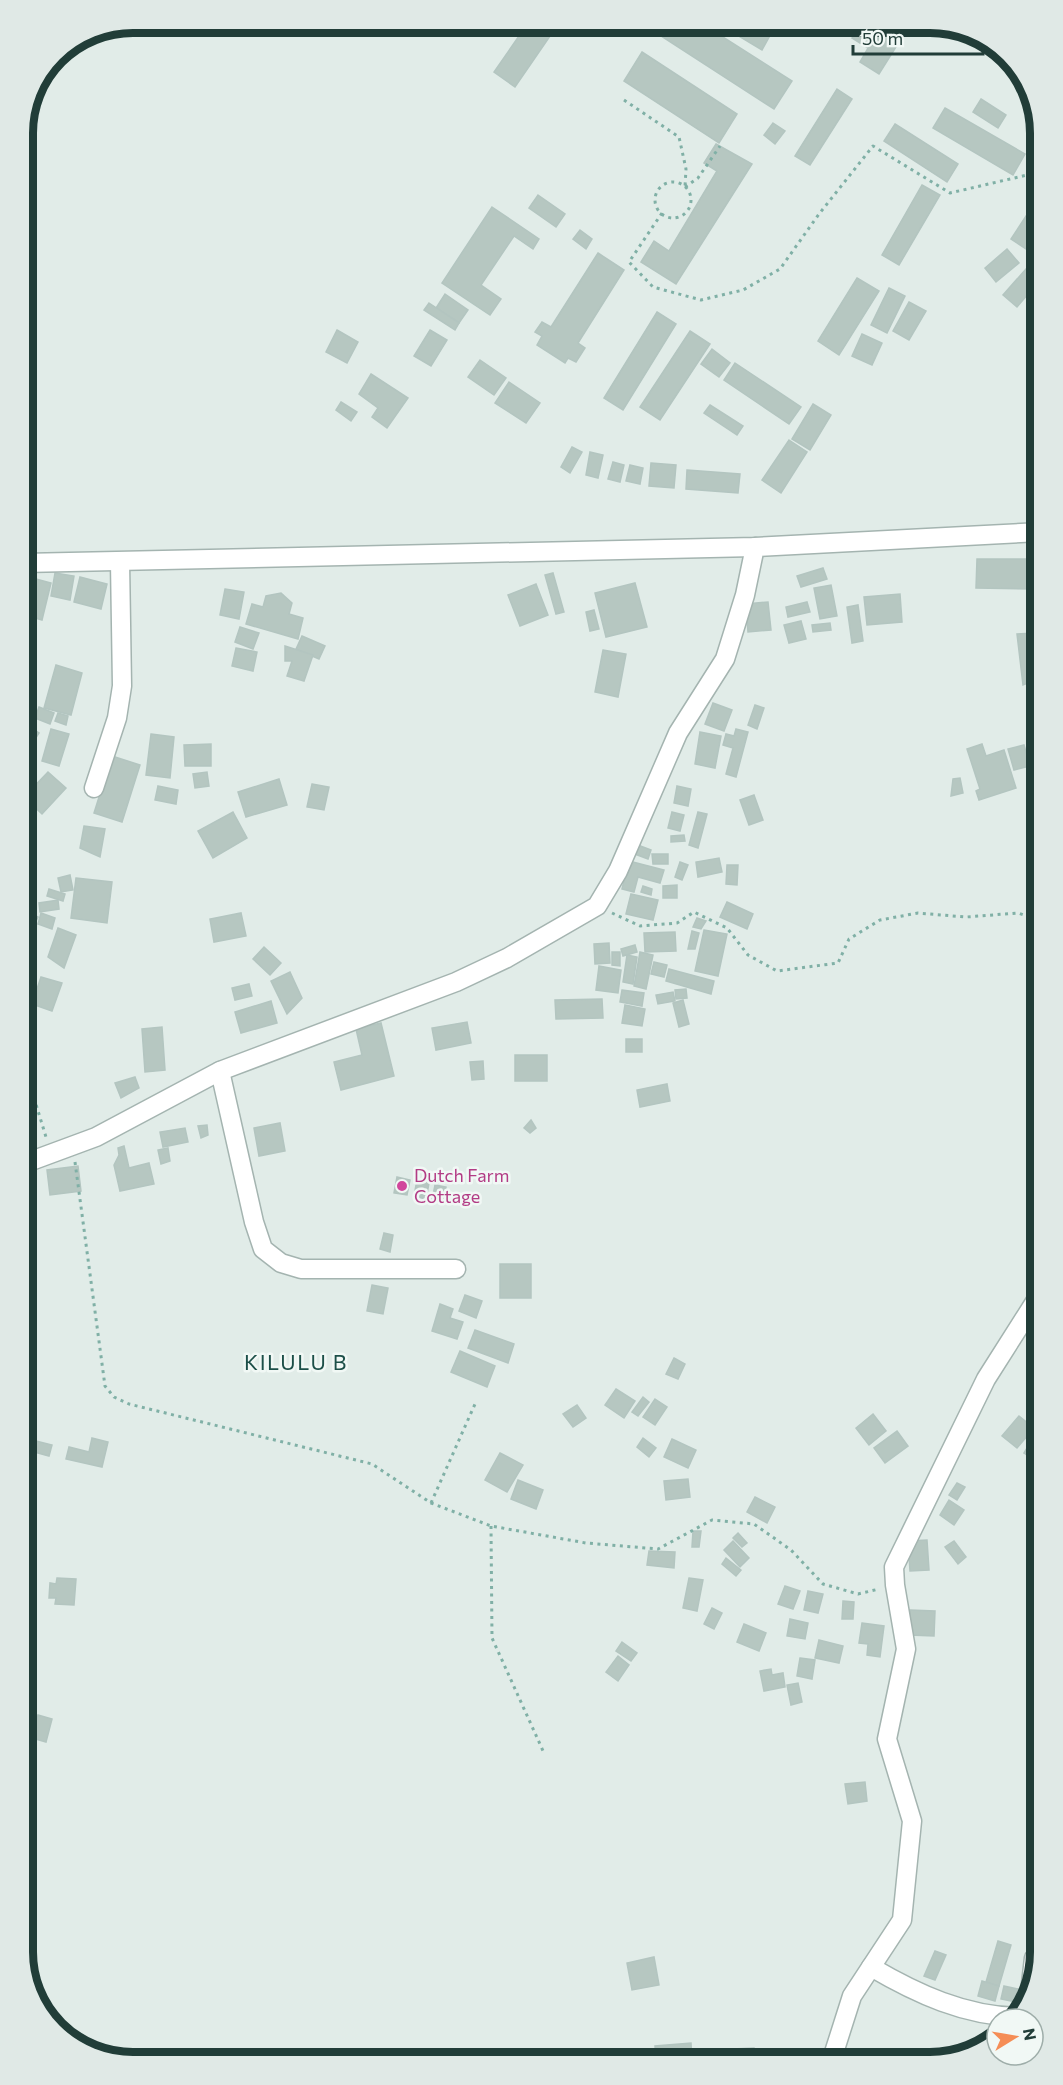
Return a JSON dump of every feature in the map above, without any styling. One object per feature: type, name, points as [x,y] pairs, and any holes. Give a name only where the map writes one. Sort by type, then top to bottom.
[{"type":"street","points":[[33,563],[754,547],[1030,533]]},
{"type":"street","points":[[33,1160],[96,1137],[220,1071],[456,982],[507,958],[597,906],[618,871],[678,733],[724,659],[745,595],[754,547]]},
{"type":"street","points":[[94,788],[117,718],[122,686],[120,561]]},
{"type":"street","points":[[220,1071],[254,1222],[263,1249],[281,1263],[301,1269],[456,1269]]},
{"type":"street","points":[[834,2052],[852,1996],[902,1920],[912,1821],[887,1738],[906,1649],[894,1567],[986,1379],[1030,1311]]},
{"type":"street","points":[[871,1967],[927,1997],[985,2013]]},
{"type":"path","points":[[624,100],[679,137],[686,168],[685,187]]},
{"type":"path","points":[[685,187],[698,178],[720,146]]},
{"type":"path","points":[[662,213],[629,262],[653,287],[702,300],[743,290],[780,269],[819,214],[873,146],[950,193],[1030,175]]},
{"type":"path","points":[[669,182],[685,187],[689,192],[690,203],[684,213],[673,218],[662,213],[656,204],[656,193],[659,188],[669,182]]},
{"type":"path","points":[[597,906],[640,926],[677,923],[694,912],[727,928],[748,955],[777,971],[838,963],[849,939],[880,920],[918,913],[966,916],[1018,913],[1030,917]]},
{"type":"path","points":[[33,1094],[51,1153]]},
{"type":"path","points":[[73,1145],[105,1386],[114,1397],[129,1404],[372,1464],[431,1503],[491,1526],[586,1543],[658,1549],[712,1520],[754,1524],[791,1550],[823,1584],[858,1594],[895,1585]]},
{"type":"path","points":[[431,1503],[475,1404]]},
{"type":"path","points":[[491,1526],[492,1638],[544,1753]]},
{"type":"building","points":[[521,33],[552,33],[515,87],[494,72]]},
{"type":"building","points":[[656,33],[717,33],[792,81],[774,109]]},
{"type":"building","points":[[738,33],[771,33],[762,50],[737,35]]},
{"type":"building","points":[[855,33],[905,33],[879,74],[860,62],[868,48],[852,38]]},
{"type":"building","points":[[642,52],[737,114],[719,143],[624,81]]},
{"type":"building","points":[[837,89],[852,99],[810,165],[795,156]]},
{"type":"building","points":[[981,99],[1006,115],[998,128],[973,112]]},
{"type":"building","points":[[945,108],[1025,154],[1013,175],[933,128]]},
{"type":"building","points":[[773,123],[785,131],[775,144],[764,135]]},
{"type":"building","points":[[895,124],[958,164],[947,182],[884,141]]},
{"type":"building","points":[[716,144],[752,164],[676,284],[641,262],[654,241],[669,251],[717,171],[704,163]]},
{"type":"building","points":[[922,185],[940,195],[899,265],[882,255]]},
{"type":"building","points":[[538,195],[565,214],[556,227],[529,208]]},
{"type":"building","points":[[492,207],[539,239],[533,249],[514,236],[481,285],[501,299],[490,315],[442,283]]},
{"type":"building","points":[[1026,216],[1030,219],[1029,251],[1011,239]]},
{"type":"building","points":[[580,230],[592,239],[586,249],[573,239]]},
{"type":"building","points":[[1007,249],[1019,263],[996,282],[985,268]]},
{"type":"building","points":[[598,253],[624,270],[578,343],[585,348],[576,362],[568,358],[565,363],[537,345],[542,336],[535,332],[542,322],[551,327]]},
{"type":"building","points":[[1030,264],[1030,292],[1017,307],[1003,295]]},
{"type":"building","points":[[857,278],[879,291],[839,355],[818,341]]},
{"type":"building","points":[[889,288],[905,296],[887,333],[871,325]]},
{"type":"building","points":[[445,294],[468,310],[459,323],[436,308]]},
{"type":"building","points":[[909,302],[926,311],[909,340],[893,331]]},
{"type":"building","points":[[429,303],[459,323],[455,330],[424,310]]},
{"type":"building","points":[[657,312],[676,324],[623,410],[604,398]]},
{"type":"building","points":[[337,330],[358,342],[347,363],[326,352]]},
{"type":"building","points":[[430,330],[447,340],[431,366],[414,356]]},
{"type":"building","points":[[690,331],[710,344],[660,420],[640,407]]},
{"type":"building","points":[[862,334],[882,343],[872,365],[852,356]]},
{"type":"building","points":[[712,349],[730,363],[719,377],[701,364]]},
{"type":"building","points":[[480,360],[506,378],[494,395],[468,377]]},
{"type":"building","points":[[735,363],[801,407],[789,424],[724,380]]},
{"type":"building","points":[[371,374],[408,398],[387,428],[372,417],[378,408],[359,394]]},
{"type":"building","points":[[509,382],[540,403],[526,423],[495,403]]},
{"type":"building","points":[[341,402],[357,412],[351,421],[336,410]]},
{"type":"building","points":[[813,404],[831,415],[810,450],[792,439]]},
{"type":"building","points":[[710,405],[743,426],[737,435],[704,413]]},
{"type":"building","points":[[789,440],[807,452],[781,493],[762,480]]},
{"type":"building","points":[[572,447],[582,452],[570,473],[561,467]]},
{"type":"building","points":[[590,452],[603,455],[598,478],[586,475]]},
{"type":"building","points":[[613,462],[624,465],[620,482],[608,479]]},
{"type":"building","points":[[651,463],[676,465],[674,488],[649,486]]},
{"type":"building","points":[[630,465],[643,468],[640,484],[626,481]]},
{"type":"building","points":[[687,470],[740,474],[738,493],[686,489]]},
{"type":"building","points":[[977,559],[1030,559],[1030,589],[976,588]]},
{"type":"building","points":[[823,568],[827,579],[801,587],[797,576]]},
{"type":"building","points":[[55,573],[74,576],[70,600],[51,596]]},
{"type":"building","points":[[553,573],[564,612],[556,614],[545,575]]},
{"type":"building","points":[[80,577],[107,584],[101,609],[74,602]]},
{"type":"building","points":[[36,579],[51,583],[42,620],[33,617],[33,585],[35,586]]},
{"type":"building","points":[[635,583],[647,627],[606,637],[595,593]]},
{"type":"building","points":[[536,584],[548,615],[520,626],[508,595]]},
{"type":"building","points":[[831,585],[837,616],[820,619],[814,588]]},
{"type":"building","points":[[225,589],[244,592],[239,619],[220,615]]},
{"type":"building","points":[[281,593],[292,603],[289,614],[303,618],[298,639],[246,624],[252,604],[263,607],[266,596]]},
{"type":"building","points":[[900,594],[902,622],[867,625],[864,597]]},
{"type":"building","points":[[768,602],[771,630],[748,632],[746,604]]},
{"type":"building","points":[[807,602],[810,612],[788,617],[786,607]]},
{"type":"building","points":[[858,605],[863,641],[852,643],[847,607]]},
{"type":"building","points":[[594,610],[599,629],[590,631],[586,612]]},
{"type":"building","points":[[801,621],[806,639],[789,643],[784,625]]},
{"type":"building","points":[[830,623],[831,630],[813,632],[812,625]]},
{"type":"building","points":[[240,627],[259,633],[253,649],[235,642]]},
{"type":"building","points":[[1030,633],[1030,682],[1023,685],[1017,634]]},
{"type":"building","points":[[302,636],[325,646],[319,659],[296,649]]},
{"type":"building","points":[[285,646],[313,655],[304,681],[287,676],[292,661],[285,661]]},
{"type":"building","points":[[236,648],[257,652],[253,671],[232,666]]},
{"type":"building","points":[[603,650],[626,654],[618,697],[595,692]]},
{"type":"building","points":[[56,665],[82,673],[71,715],[44,708]]},
{"type":"building","points":[[713,703],[732,710],[724,731],[705,724]]},
{"type":"building","points":[[755,705],[764,708],[757,729],[748,725]]},
{"type":"building","points":[[39,707],[54,713],[50,724],[35,718]]},
{"type":"building","points":[[58,713],[68,716],[66,725],[55,721]]},
{"type":"building","points":[[33,729],[39,733],[33,742]]},
{"type":"building","points":[[51,729],[69,734],[59,766],[42,761]]},
{"type":"building","points":[[736,729],[748,732],[736,777],[726,774],[733,748],[723,745],[726,734],[734,736]]},
{"type":"building","points":[[700,732],[721,736],[715,768],[695,764]]},
{"type":"building","points":[[151,734],[174,737],[170,778],[146,775]]},
{"type":"building","points":[[211,744],[211,766],[185,766],[184,745]]},
{"type":"building","points":[[982,744],[986,756],[1004,750],[1016,788],[979,800],[976,791],[980,789],[967,749]]},
{"type":"building","points":[[1024,745],[1030,766],[1014,770],[1008,749]]},
{"type":"building","points":[[112,756],[140,765],[122,822],[94,813]]},
{"type":"building","points":[[48,772],[66,788],[42,814],[33,806],[33,788]]},
{"type":"building","points":[[207,772],[209,786],[195,788],[193,774]]},
{"type":"building","points":[[960,778],[963,793],[951,796],[953,779]]},
{"type":"building","points":[[279,779],[287,805],[246,817],[238,792]]},
{"type":"building","points":[[312,784],[329,787],[324,810],[307,807]]},
{"type":"building","points":[[158,786],[178,790],[176,804],[155,800]]},
{"type":"building","points":[[677,786],[691,789],[688,806],[674,803]]},
{"type":"building","points":[[754,795],[763,820],[749,825],[740,800]]},
{"type":"building","points":[[233,812],[247,838],[213,858],[198,831]]},
{"type":"building","points":[[672,812],[684,815],[680,831],[668,828]]},
{"type":"building","points":[[698,812],[707,814],[698,848],[689,845]]},
{"type":"building","points":[[84,826],[105,829],[100,857],[80,848]]},
{"type":"building","points":[[684,835],[685,841],[671,842],[671,836]]},
{"type":"building","points":[[635,844],[651,850],[648,859],[632,853]]},
{"type":"building","points":[[652,854],[668,854],[668,864],[653,864]]},
{"type":"building","points":[[719,858],[722,872],[698,877],[696,862]]},
{"type":"building","points":[[629,861],[664,870],[660,883],[638,877],[634,892],[622,889]]},
{"type":"building","points":[[680,862],[688,865],[682,880],[675,877]]},
{"type":"building","points":[[727,865],[738,865],[737,885],[726,884]]},
{"type":"building","points":[[70,875],[73,890],[61,892],[58,878]]},
{"type":"building","points":[[76,878],[112,882],[107,923],[71,918]]},
{"type":"building","points":[[677,885],[677,898],[663,898],[663,886]]},
{"type":"building","points":[[643,886],[652,889],[651,895],[641,892]]},
{"type":"building","points":[[49,889],[65,894],[63,901],[47,896]]},
{"type":"building","points":[[631,894],[658,900],[653,920],[626,914]]},
{"type":"building","points":[[58,900],[59,909],[40,912],[39,903]]},
{"type":"building","points":[[727,902],[753,914],[747,929],[720,917]]},
{"type":"building","points":[[41,913],[55,918],[52,929],[38,924]]},
{"type":"building","points":[[241,913],[246,936],[214,942],[210,919]]},
{"type":"building","points":[[33,914],[38,917],[33,927]]},
{"type":"building","points":[[697,918],[706,921],[701,929],[693,927]]},
{"type":"building","points":[[58,928],[76,935],[64,968],[48,957]]},
{"type":"building","points":[[704,930],[727,934],[718,976],[695,971]]},
{"type":"building","points":[[692,931],[699,933],[695,949],[688,949]]},
{"type":"building","points":[[675,932],[676,951],[645,952],[644,933]]},
{"type":"building","points":[[609,943],[610,963],[595,964],[594,944]]},
{"type":"building","points":[[635,945],[637,952],[623,956],[621,949]]},
{"type":"building","points":[[264,947],[281,963],[270,975],[253,959]]},
{"type":"building","points":[[612,952],[620,952],[620,966],[612,965]]},
{"type":"building","points":[[640,952],[653,955],[646,989],[634,986]]},
{"type":"building","points":[[627,955],[637,957],[633,984],[623,982]]},
{"type":"building","points":[[654,962],[667,965],[664,977],[651,974]]},
{"type":"building","points":[[599,966],[621,970],[618,993],[596,990]]},
{"type":"building","points":[[669,969],[714,981],[711,994],[666,981]]},
{"type":"building","points":[[290,972],[302,998],[287,1014],[271,981]]},
{"type":"building","points":[[41,977],[62,983],[52,1011],[33,1004]]},
{"type":"building","points":[[249,984],[252,996],[235,1000],[232,988]]},
{"type":"building","points":[[686,989],[687,998],[676,999],[675,990]]},
{"type":"building","points":[[622,990],[644,993],[642,1006],[620,1002]]},
{"type":"building","points":[[673,992],[675,1001],[658,1004],[656,995]]},
{"type":"building","points":[[602,999],[603,1018],[556,1019],[555,1000]]},
{"type":"building","points":[[683,1000],[689,1024],[679,1027],[673,1003]]},
{"type":"building","points":[[271,1001],[277,1023],[241,1033],[235,1012]]},
{"type":"building","points":[[625,1005],[645,1009],[642,1026],[622,1023]]},
{"type":"building","points":[[467,1022],[471,1043],[436,1050],[432,1028]]},
{"type":"building","points":[[381,1023],[394,1076],[341,1090],[334,1062],[362,1055],[356,1029]]},
{"type":"building","points":[[162,1027],[165,1070],[145,1072],[142,1029]]},
{"type":"building","points":[[626,1039],[642,1039],[642,1052],[626,1052]]},
{"type":"building","points":[[515,1055],[547,1055],[547,1081],[515,1081]]},
{"type":"building","points":[[483,1061],[484,1079],[472,1080],[470,1062]]},
{"type":"building","points":[[135,1077],[139,1088],[121,1098],[115,1083]]},
{"type":"building","points":[[667,1084],[670,1101],[640,1107],[637,1090]]},
{"type":"building","points":[[531,1120],[536,1128],[530,1133],[524,1128]]},
{"type":"building","points":[[280,1123],[285,1151],[259,1156],[254,1128]]},
{"type":"building","points":[[207,1125],[208,1135],[201,1138],[198,1126]]},
{"type":"building","points":[[185,1128],[188,1142],[163,1147],[160,1132]]},
{"type":"building","points":[[124,1146],[129,1168],[149,1163],[154,1184],[120,1191],[114,1165],[119,1155],[118,1148]]},
{"type":"building","points":[[168,1148],[170,1161],[161,1164],[158,1150]]},
{"type":"building","points":[[78,1166],[81,1191],[50,1195],[47,1170]]},
{"type":"building","name":"Dutch Farm Cottage","points":[[397,1177],[410,1180],[407,1195],[394,1193]]},
{"type":"building","name":"Dutch Farm Cottage","points":[[417,1180],[429,1183],[426,1199],[414,1196]]},
{"type":"building","name":"Dutch Farm Cottage","points":[[435,1185],[446,1187],[443,1202],[432,1200]]},
{"type":"building","points":[[33,1186],[36,1211],[33,1211]]},
{"type":"building","points":[[384,1233],[393,1235],[390,1252],[380,1249]]},
{"type":"building","points":[[500,1264],[531,1264],[531,1298],[500,1298]]},
{"type":"building","points":[[372,1285],[388,1288],[383,1314],[367,1311]]},
{"type":"building","points":[[465,1295],[482,1301],[476,1318],[459,1311]]},
{"type":"building","points":[[440,1304],[453,1309],[450,1318],[463,1322],[457,1339],[432,1331]]},
{"type":"building","points":[[475,1330],[514,1344],[508,1363],[468,1348]]},
{"type":"building","points":[[460,1351],[495,1366],[487,1387],[451,1372]]},
{"type":"building","points":[[674,1358],[685,1364],[678,1379],[666,1374]]},
{"type":"building","points":[[616,1389],[635,1401],[624,1418],[605,1405]]},
{"type":"building","points":[[643,1397],[649,1402],[638,1416],[632,1412]]},
{"type":"building","points":[[655,1399],[667,1407],[655,1425],[643,1417]]},
{"type":"building","points":[[577,1405],[586,1418],[573,1427],[563,1414]]},
{"type":"building","points":[[873,1414],[886,1431],[869,1445],[856,1428]]},
{"type":"building","points":[[1019,1416],[1030,1425],[1030,1433],[1017,1448],[1002,1436]]},
{"type":"building","points":[[897,1431],[908,1446],[885,1463],[874,1448]]},
{"type":"building","points":[[92,1438],[108,1442],[102,1467],[66,1459],[69,1447],[89,1452]]},
{"type":"building","points":[[643,1438],[656,1448],[649,1457],[637,1447]]},
{"type":"building","points":[[672,1439],[696,1450],[688,1468],[664,1457]]},
{"type":"building","points":[[33,1440],[52,1445],[49,1456],[33,1452]]},
{"type":"building","points":[[1030,1443],[1030,1457],[1024,1453]]},
{"type":"building","points":[[500,1453],[523,1465],[507,1492],[485,1480]]},
{"type":"building","points":[[688,1479],[690,1497],[666,1500],[664,1481]]},
{"type":"building","points":[[518,1480],[543,1490],[536,1509],[511,1499]]},
{"type":"building","points":[[957,1483],[965,1487],[957,1500],[949,1495]]},
{"type":"building","points":[[755,1497],[775,1507],[767,1523],[747,1512]]},
{"type":"building","points":[[949,1500],[964,1510],[954,1525],[940,1515]]},
{"type":"building","points":[[693,1531],[701,1531],[699,1547],[692,1547]]},
{"type":"building","points":[[738,1533],[747,1543],[742,1547],[733,1538]]},
{"type":"building","points":[[927,1540],[929,1570],[910,1571],[908,1541]]},
{"type":"building","points":[[733,1541],[749,1558],[740,1567],[724,1550]]},
{"type":"building","points":[[954,1541],[966,1557],[958,1564],[945,1547]]},
{"type":"building","points":[[649,1551],[675,1552],[674,1568],[647,1565]]},
{"type":"building","points":[[726,1558],[741,1570],[736,1576],[722,1564]]},
{"type":"building","points":[[57,1578],[76,1579],[74,1605],[55,1604],[56,1598],[49,1598],[50,1583],[56,1584]]},
{"type":"building","points":[[689,1578],[703,1580],[697,1611],[683,1608]]},
{"type":"building","points":[[785,1586],[800,1591],[793,1609],[778,1604]]},
{"type":"building","points":[[808,1591],[823,1594],[818,1613],[804,1610]]},
{"type":"building","points":[[843,1601],[854,1602],[853,1619],[842,1619]]},
{"type":"building","points":[[712,1608],[722,1613],[714,1629],[704,1624]]},
{"type":"building","points":[[910,1610],[935,1611],[934,1636],[909,1635]]},
{"type":"building","points":[[790,1619],[808,1623],[805,1639],[787,1636]]},
{"type":"building","points":[[862,1623],[884,1626],[880,1657],[867,1655],[868,1644],[859,1643]]},
{"type":"building","points":[[744,1624],[766,1633],[759,1651],[737,1642]]},
{"type":"building","points":[[819,1640],[843,1646],[839,1663],[815,1658]]},
{"type":"building","points":[[622,1642],[637,1653],[631,1661],[616,1651]]},
{"type":"building","points":[[618,1656],[629,1665],[618,1681],[606,1672]]},
{"type":"building","points":[[800,1658],[815,1660],[812,1679],[797,1676]]},
{"type":"building","points":[[771,1669],[772,1675],[783,1673],[785,1687],[764,1691],[760,1671]]},
{"type":"building","points":[[798,1683],[802,1702],[791,1705],[787,1685]]},
{"type":"building","points":[[38,1715],[52,1719],[46,1742],[33,1738]]},
{"type":"building","points":[[865,1782],[867,1801],[848,1804],[845,1784]]},
{"type":"building","points":[[998,1941],[1011,1945],[999,1986],[986,1982]]},
{"type":"building","points":[[935,1951],[946,1955],[935,1980],[924,1976]]},
{"type":"building","points":[[654,1957],[659,1985],[632,1990],[627,1963]]},
{"type":"building","points":[[982,1981],[999,1986],[995,2001],[978,1996]]},
{"type":"building","points":[[1004,1986],[1022,1990],[1016,2002],[1001,1999]]},
{"type":"building","points":[[691,2043],[691,2052],[655,2052],[655,2046]]},
{"type":"building","points":[[754,2048],[754,2052],[733,2052],[733,2049]]},
{"type":"place","name":"Dutch Farm Cottage","points":[[402,1186]]},
{"type":"district","name":"KILULU B","points":[[296,1363]]}]
